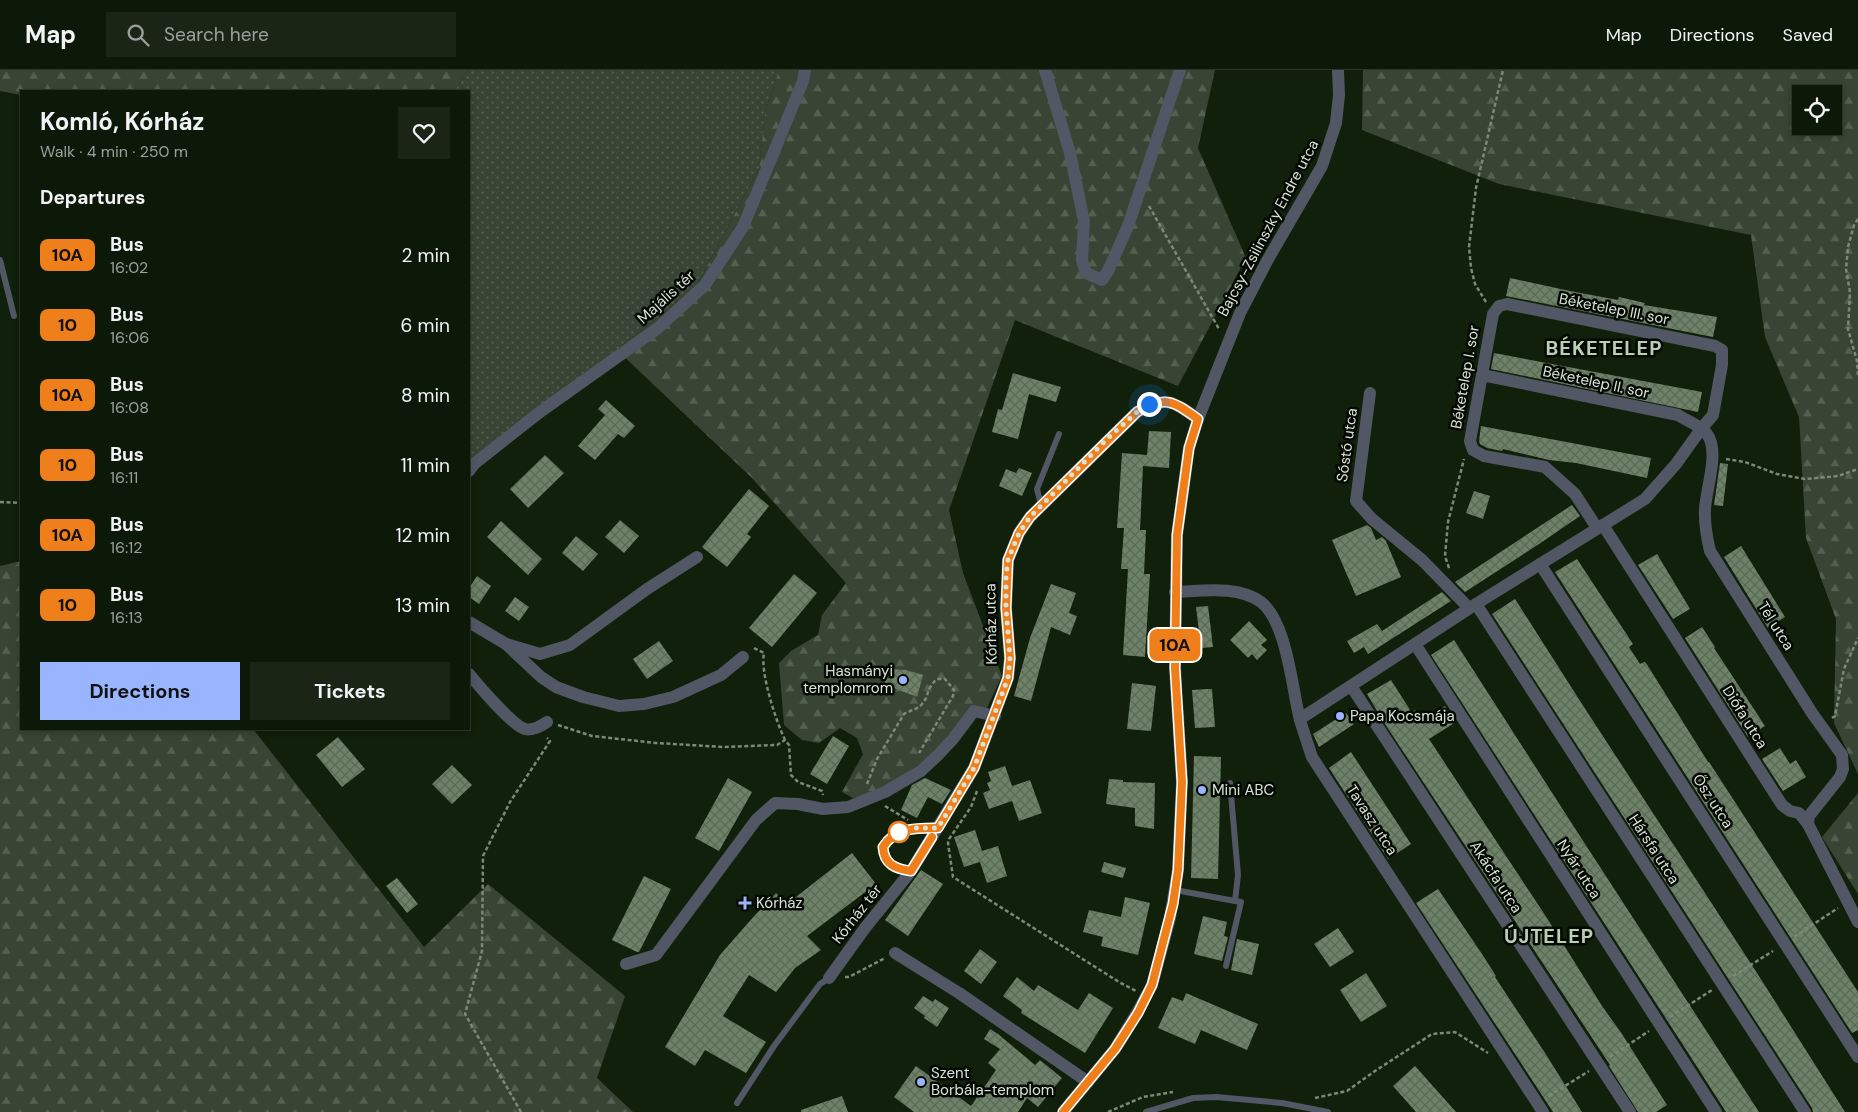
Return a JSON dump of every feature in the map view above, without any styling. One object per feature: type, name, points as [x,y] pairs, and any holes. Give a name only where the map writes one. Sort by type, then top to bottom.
[{"type":"street","points":[[1044,70],[1070,153],[1084,221],[1082,260],[1086,273],[1102,280],[1128,226],[1180,70]]},
{"type":"street","name":"Bajcsy-Zsilinszky Endre utca","points":[[1063,1112],[1115,1049],[1146,996],[1152,985],[1170,918],[1175,890],[1182,782],[1175,668],[1177,535],[1189,448],[1227,343],[1267,261],[1322,166],[1336,123],[1339,95],[1338,70]]},
{"type":"street","name":"Majális tér","points":[[470,470],[474,464],[540,412],[658,328],[705,285],[743,227],[804,76]]},
{"type":"street","name":"Béketelep III. sor","points":[[1496,310],[1508,304],[1715,346],[1722,350],[1722,365],[1713,415],[1701,429]]},
{"type":"street","name":"Béketelep I. sor","points":[[1496,310],[1470,440],[1473,450],[1484,456],[1545,467],[1575,494],[1600,527]]},
{"type":"street","name":"Béketelep II. sor","points":[[1482,374],[1678,415],[1701,429]]},
{"type":"street","name":"Sóstó utca","points":[[1356,501],[1370,393]]},
{"type":"street","name":"Kórház utca","points":[[911,871],[974,768],[1008,678],[1010,658],[1006,608],[1008,560],[1019,533],[1030,517],[1108,438],[1137,412],[1149,404],[1160,400],[1171,402],[1198,419]]},
{"type":"street","points":[[1300,720],[1473,606],[1645,499],[1676,464],[1701,429]]},
{"type":"street","name":"Tél utca","points":[[1701,429],[1708,435],[1713,450],[1704,511],[1710,551],[1819,723],[1842,755],[1843,769],[1840,777],[1830,792],[1809,816],[1808,824]]},
{"type":"street","name":"Hársfa utca","points":[[1356,501],[1372,519],[1422,560],[1450,589],[1473,606],[1805,1112]]},
{"type":"street","name":"Diófa utca","points":[[1600,527],[1782,805],[1790,811],[1799,813],[1808,824],[1858,922]]},
{"type":"street","points":[[506,644],[540,654],[570,645],[647,589],[697,557]]},
{"type":"street","name":"Ősz utca","points":[[1540,564],[1858,1057]]},
{"type":"street","name":"Tavasz utca","points":[[1175,592],[1227,591],[1260,602],[1269,610],[1276,621],[1292,678],[1300,720],[1312,757],[1540,1108]]},
{"type":"street","points":[[470,623],[506,644],[541,677],[556,687],[583,697],[619,706],[644,704],[673,697],[721,675],[743,657]]},
{"type":"street","name":"Nyár utca","points":[[1415,644],[1716,1112]]},
{"type":"street","points":[[470,675],[515,724],[526,730],[554,723]]},
{"type":"street","name":"Akácfa utca","points":[[1351,686],[1630,1112]]},
{"type":"street","points":[[626,964],[656,955],[756,820],[776,803],[823,808],[848,807],[885,792],[920,771],[953,739],[974,711],[995,716]]},
{"type":"street","name":"Kórház tér","points":[[829,978],[865,928],[911,871]]},
{"type":"street","points":[[895,953],[959,993],[1088,1082]]},
{"type":"lane","points":[[0,260],[14,316]]},
{"type":"lane","points":[[1042,505],[1037,488],[1058,434]]},
{"type":"lane","points":[[1230,783],[1238,875],[1235,901]]},
{"type":"lane","points":[[911,871],[893,866],[886,861],[883,847],[892,835],[913,828],[938,828]]},
{"type":"lane","points":[[1175,890],[1241,902],[1226,966]]},
{"type":"lane","points":[[738,1103],[774,1046],[820,984],[829,978]]},
{"type":"lane","points":[[1146,1112],[1193,1098],[1216,1097],[1282,1103],[1328,1112]]},
{"type":"path","points":[[1496,310],[1475,284],[1469,247],[1476,188],[1504,70]]},
{"type":"path","points":[[1139,190],[1227,343]]},
{"type":"path","points":[[1858,219],[1854,225],[1848,247],[1846,269],[1850,292],[1848,328],[1858,375]]},
{"type":"path","points":[[1450,589],[1451,572],[1445,556],[1448,522],[1470,440]]},
{"type":"path","points":[[1712,458],[1745,462],[1777,474],[1805,480],[1838,476],[1858,469]]},
{"type":"path","points":[[0,502],[20,503]]},
{"type":"path","points":[[1819,723],[1828,721],[1835,716],[1844,669],[1858,638]]},
{"type":"path","points":[[763,659],[766,682],[778,726],[789,745],[791,775],[798,782],[822,791],[823,808]]},
{"type":"path","points":[[913,828],[907,818],[870,798],[864,797],[863,792],[877,759],[896,725],[909,710],[923,704],[931,684],[937,679],[945,679],[954,690],[953,696],[918,755]]},
{"type":"path","points":[[554,723],[592,736],[715,747],[760,747],[777,745],[785,740]]},
{"type":"path","points":[[521,1112],[465,1014],[482,951],[483,856],[510,802],[550,741]]},
{"type":"path","points":[[950,860],[953,877],[1119,982],[1146,996]]},
{"type":"path","points":[[1540,1108],[1599,1064],[1847,902]]},
{"type":"path","points":[[829,978],[849,977],[895,953]]},
{"type":"path","points":[[1375,1071],[1432,1034],[1455,1032],[1488,1053],[1501,1048]]},
{"type":"green space","points":[[0,70],[468,70],[455,90],[20,90],[20,95],[0,91]]},
{"type":"green space","points":[[468,70],[779,70],[765,112],[759,168],[696,287],[470,464],[470,90],[455,90]]},
{"type":"green space","points":[[779,70],[1215,70],[1198,148],[1246,258],[1178,386],[1015,320],[949,510],[963,573],[1002,676],[986,710],[982,710],[924,766],[871,794],[853,798],[842,792],[863,754],[857,738],[840,728],[819,743],[802,740],[784,725],[779,663],[791,651],[818,635],[822,615],[846,583],[752,478],[617,350],[696,287],[759,168],[765,112]]},
{"type":"green space","points":[[1363,70],[1858,70],[1858,774],[1834,723],[1836,619],[1806,538],[1799,417],[1765,337],[1751,235],[1499,184],[1362,130]]},
{"type":"green space","points":[[20,561],[20,730],[254,730],[424,947],[488,884],[625,996],[597,1078],[633,1112],[0,1112],[0,566]]},
{"type":"green space","points":[[1858,793],[1858,894],[1822,837]]},
{"type":"building","points":[[1510,278],[1618,300],[1619,297],[1645,303],[1644,305],[1717,317],[1713,337],[1506,296]]},
{"type":"building","points":[[1494,353],[1702,392],[1698,412],[1491,369]]},
{"type":"building","points":[[1013,373],[1061,387],[1056,402],[1029,394],[1018,439],[992,432],[998,409],[1002,410]]},
{"type":"building","points":[[606,400],[635,426],[624,438],[618,434],[595,460],[578,446],[605,415],[598,409]]},
{"type":"building","points":[[1481,426],[1651,458],[1647,478],[1576,463],[1549,460],[1503,449],[1502,451],[1487,448],[1480,444],[1479,441]]},
{"type":"building","points":[[1149,431],[1171,432],[1169,468],[1143,466],[1140,530],[1146,530],[1144,574],[1150,574],[1145,657],[1123,655],[1128,569],[1121,569],[1124,528],[1117,528],[1122,453],[1147,455]]},
{"type":"building","points":[[545,455],[564,473],[528,508],[510,489]]},
{"type":"building","points":[[1720,463],[1728,464],[1723,506],[1714,505]]},
{"type":"building","points":[[1019,468],[1032,473],[1022,496],[999,486],[1006,469],[1016,473]]},
{"type":"building","points":[[749,489],[769,506],[747,534],[751,537],[727,567],[702,547]]},
{"type":"building","points":[[1474,491],[1490,496],[1483,519],[1466,513]]},
{"type":"building","points":[[1572,505],[1580,516],[1539,544],[1465,592],[1455,582]]},
{"type":"building","points":[[620,520],[639,536],[624,553],[605,537]]},
{"type":"building","points":[[501,521],[542,559],[528,575],[487,537]]},
{"type":"building","points":[[1367,525],[1371,528],[1376,540],[1382,537],[1386,541],[1401,577],[1356,596],[1332,540]]},
{"type":"building","points":[[576,536],[598,554],[583,571],[562,553]]},
{"type":"building","points":[[1741,546],[1785,617],[1768,628],[1724,557]]},
{"type":"building","points":[[1657,554],[1690,609],[1673,619],[1638,565]]},
{"type":"building","points":[[1577,559],[1633,644],[1629,647],[1640,664],[1646,663],[1708,762],[1858,992],[1858,1030],[1852,1033],[1555,572]]},
{"type":"building","points":[[794,574],[817,593],[772,647],[749,628]]},
{"type":"building","points":[[477,576],[491,586],[479,604],[470,598],[470,586]]},
{"type":"building","points":[[1051,584],[1076,593],[1069,613],[1077,616],[1070,635],[1051,627],[1031,701],[1014,696],[1030,638]]},
{"type":"building","points":[[1442,592],[1451,601],[1368,654],[1364,647],[1354,653],[1347,641],[1377,624],[1382,631]]},
{"type":"building","points":[[515,597],[529,607],[519,621],[505,611]]},
{"type":"building","points":[[1515,599],[1845,1112],[1813,1112],[1492,614]]},
{"type":"building","points":[[1208,606],[1213,647],[1201,648],[1196,607]]},
{"type":"building","points":[[1249,621],[1267,640],[1261,645],[1267,650],[1257,660],[1252,654],[1248,658],[1230,640]]},
{"type":"building","points":[[1702,627],[1765,726],[1748,737],[1685,638]]},
{"type":"building","points":[[1454,640],[1759,1112],[1726,1112],[1431,655]]},
{"type":"building","points":[[659,641],[673,661],[647,679],[633,659]]},
{"type":"building","name":"Hasmányi templomrom","points":[[888,669],[906,670],[923,675],[917,697],[894,688],[890,689],[884,685]]},
{"type":"building","points":[[1391,680],[1412,713],[1415,710],[1422,721],[1445,706],[1456,722],[1429,739],[1667,1105],[1656,1112],[1638,1112],[1610,1065],[1383,721],[1367,694]]},
{"type":"building","points":[[1132,683],[1156,686],[1151,731],[1127,729]]},
{"type":"building","points":[[1212,689],[1215,727],[1195,728],[1192,690]]},
{"type":"building","points":[[1346,713],[1354,724],[1319,747],[1313,734]]},
{"type":"building","points":[[833,736],[849,746],[827,784],[810,774]]},
{"type":"building","points":[[338,737],[365,769],[342,787],[316,755]]},
{"type":"building","points":[[1780,748],[1790,764],[1796,760],[1806,777],[1783,791],[1762,759]]},
{"type":"building","points":[[1351,752],[1411,844],[1388,859],[1329,768]]},
{"type":"building","points":[[1194,756],[1221,757],[1218,879],[1191,878]]},
{"type":"building","points":[[452,765],[472,785],[452,804],[432,784]]},
{"type":"building","points":[[1005,766],[1012,786],[1030,780],[1042,813],[1019,821],[1012,801],[989,809],[983,793],[990,790],[987,783],[991,781],[988,772]]},
{"type":"building","points":[[728,778],[752,792],[719,851],[695,838]]},
{"type":"building","points":[[925,778],[951,790],[942,804],[928,797],[917,818],[901,810],[912,785]]},
{"type":"building","points":[[1109,779],[1123,780],[1123,782],[1155,783],[1154,829],[1135,826],[1135,808],[1106,804]]},
{"type":"building","points":[[975,830],[982,851],[998,846],[1007,876],[987,883],[980,862],[964,867],[954,837]]},
{"type":"building","points":[[852,853],[876,884],[807,936],[821,950],[795,968],[776,992],[749,975],[723,1016],[766,1042],[746,1073],[705,1050],[695,1066],[665,1047],[720,955],[776,893],[787,904]]},
{"type":"building","points":[[1104,862],[1126,868],[1123,878],[1101,872]]},
{"type":"building","points":[[921,870],[943,884],[908,936],[885,920]]},
{"type":"building","points":[[644,876],[671,889],[639,952],[637,952],[612,940]]},
{"type":"building","points":[[397,878],[418,904],[407,913],[386,886]]},
{"type":"building","points":[[1438,889],[1482,954],[1582,1112],[1553,1112],[1416,903]]},
{"type":"building","points":[[1125,897],[1150,903],[1138,955],[1101,946],[1103,937],[1083,932],[1089,910],[1121,917]]},
{"type":"building","points":[[1203,916],[1227,922],[1224,936],[1228,937],[1222,961],[1194,954]]},
{"type":"building","points":[[1338,928],[1354,952],[1330,967],[1314,944]]},
{"type":"building","points":[[1237,939],[1259,944],[1252,975],[1231,970]]},
{"type":"building","points":[[980,949],[997,962],[981,984],[964,971]]},
{"type":"building","points":[[1366,973],[1387,1006],[1361,1022],[1340,990]]},
{"type":"building","points":[[1017,977],[1034,991],[1038,985],[1078,1010],[1089,993],[1113,1008],[1085,1053],[1021,1013],[1022,1010],[1003,996]]},
{"type":"building","points":[[1186,993],[1258,1024],[1247,1050],[1201,1030],[1195,1044],[1158,1028],[1172,997],[1183,1001]]},
{"type":"building","points":[[923,996],[933,1002],[935,999],[949,1008],[937,1027],[914,1008]]},
{"type":"building","points":[[990,1029],[1035,1065],[1040,1060],[1062,1078],[1038,1107],[1027,1098],[1018,1112],[914,1112],[894,1097],[916,1066],[971,1106],[996,1070],[988,1063],[1000,1049],[984,1039]]},
{"type":"building","points":[[1415,1066],[1456,1112],[1416,1112],[1393,1086]]},
{"type":"building","points":[[842,1096],[848,1112],[801,1112],[801,1110]]},
{"type":"bus line","name":"10A","points":[[932,837],[911,871],[900,869],[886,861],[883,847],[892,835],[913,828],[938,828],[974,768],[989,732],[1008,678],[1010,658],[1006,608],[1006,576],[1008,560],[1019,533],[1030,517],[1108,438],[1137,412],[1149,404],[1160,400],[1179,406],[1198,419],[1189,448],[1177,535],[1175,668],[1182,782],[1178,870],[1175,890],[1170,918],[1152,985],[1138,1013],[1115,1049],[1063,1112]]},
{"type":"place","name":"Hasmányi templomrom","points":[[903,680]]},
{"type":"place","name":"Papa Kocsmája","points":[[1340,716]]},
{"type":"place","name":"Mini ABC","points":[[1202,790]]},
{"type":"place","name":"Kórház","points":[[745,903]]},
{"type":"place","name":"Szent Borbála-templom","points":[[921,1082]]},
{"type":"district","name":"BÉKETELEP","points":[[1604,348]]},
{"type":"district","name":"ÚJTELEP","points":[[1549,936]]},
{"type":"route","points":[[899,832],[913,828],[938,828],[974,768],[989,732],[1008,678],[1010,658],[1006,608],[1006,576],[1008,560],[1019,533],[1030,517],[1108,438],[1137,412],[1149,404]]}]
